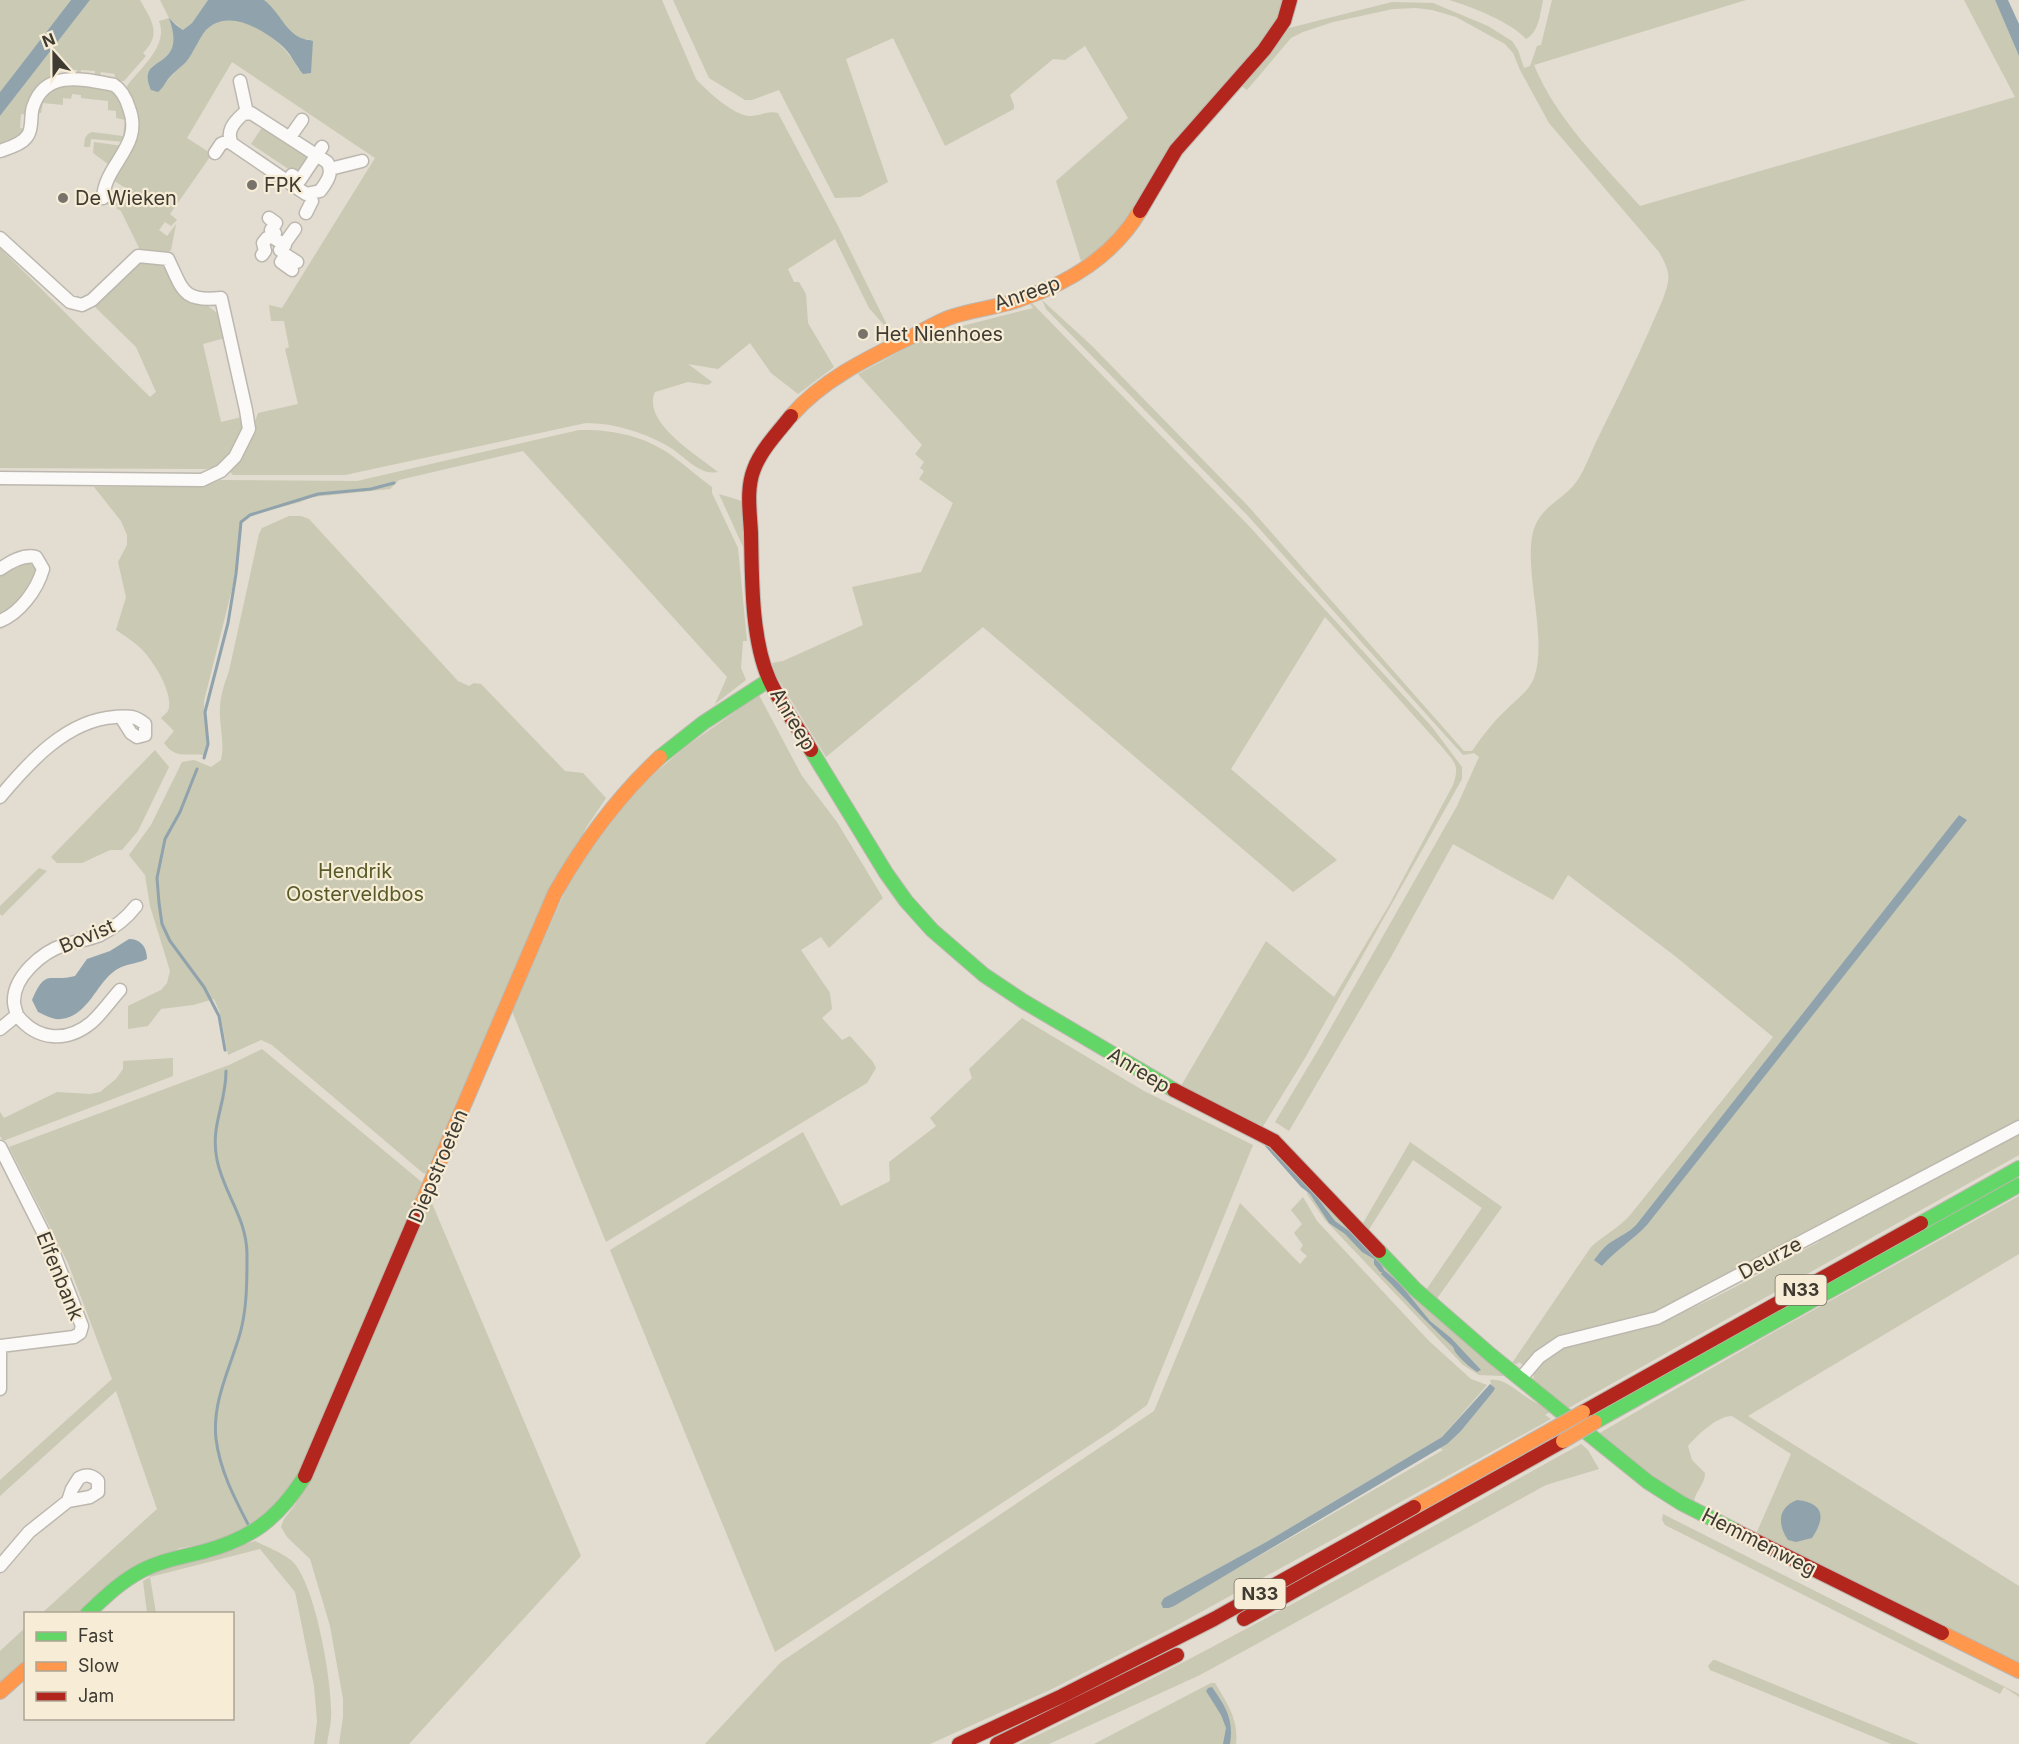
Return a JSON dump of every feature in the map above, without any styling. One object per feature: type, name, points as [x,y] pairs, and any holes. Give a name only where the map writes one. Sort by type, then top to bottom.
[{"type":"main road","name":"Anreep","points":[[1290,0],[1284,21],[1264,50],[1176,150],[1132,224],[1100,258],[1043,292],[1020,300],[953,316],[864,360],[820,389],[795,412],[775,436],[754,468],[749,489],[752,571],[758,641],[769,680],[886,873],[906,901],[944,942],[971,965],[1023,1001],[1171,1089],[1274,1142],[1415,1289],[1521,1378]]},
{"type":"main road","name":"Diepstroeten","points":[[89,1612],[126,1580],[149,1567],[226,1545],[261,1529],[273,1520],[292,1497],[306,1475],[555,893],[574,858],[604,815],[644,772],[688,734],[769,680]]},
{"type":"main road","name":"N33","points":[[959,1744],[1062,1696],[1195,1629],[2019,1168]]},
{"type":"main road","name":"N33","points":[[1228,1627],[2019,1185]]},
{"type":"main road","name":"Hemmenweg","points":[[1521,1378],[1648,1482],[1681,1503],[2019,1671]]},
{"type":"main road","points":[[997,1744],[1192,1647]]},
{"type":"main road","points":[[0,1692],[24,1671]]},
{"type":"street","points":[[0,151],[21,142],[28,136],[32,109],[41,92],[50,83],[66,80],[114,85],[120,89],[126,100],[132,116],[133,130],[105,184],[103,198]]},
{"type":"street","points":[[240,81],[247,113]]},
{"type":"street","points":[[306,194],[310,195],[320,191],[330,176],[327,162],[319,151],[290,137],[254,114],[247,113],[241,116],[230,131],[223,147],[273,172],[281,184],[310,196],[312,201],[306,213]]},
{"type":"street","points":[[290,137],[302,120]]},
{"type":"street","points":[[281,184],[292,175],[300,180],[319,151]]},
{"type":"street","points":[[330,169],[362,161]]},
{"type":"street","points":[[262,255],[265,251],[263,243],[272,227],[286,250]]},
{"type":"street","points":[[295,229],[281,262],[295,266]]},
{"type":"street","points":[[0,238],[70,302],[82,305],[92,300],[138,256],[168,259],[182,290],[193,298],[203,300],[221,298],[249,429],[235,457],[221,471],[202,480],[0,478]]},
{"type":"street","points":[[0,569],[29,555],[36,557],[43,569],[29,597],[12,614],[0,621]]},
{"type":"street","points":[[0,797],[35,757],[68,733],[82,724],[101,718],[121,717]]},
{"type":"street","name":"Bovist","points":[[18,1015],[14,1003],[15,991],[20,980],[42,957],[62,945],[99,935],[134,915]]},
{"type":"street","points":[[0,1029],[18,1015],[35,1033],[50,1037],[67,1035],[83,1029],[93,1021],[120,990]]},
{"type":"street","name":"Deurze","points":[[1521,1378],[1539,1357],[1561,1342],[1657,1318],[2019,1127]]},
{"type":"street","name":"Elfenbank","points":[[0,1147],[54,1254],[82,1326],[80,1333],[74,1337],[0,1346]]},
{"type":"street","points":[[0,1351],[0,1389]]},
{"type":"street","points":[[0,1566],[29,1532],[68,1501]]},
{"type":"green space","points":[[0,0],[71,0],[0,92]]},
{"type":"green space","points":[[90,0],[140,0],[151,21],[154,33],[149,46],[143,53],[146,56],[124,81],[114,82],[115,74],[101,72],[99,79],[95,78],[95,71],[81,70],[80,77],[77,77],[77,70],[54,70],[55,78],[29,115],[21,114],[20,128],[27,129],[26,133],[0,147],[0,116]]},
{"type":"green space","points":[[160,0],[208,0],[192,23],[183,30],[170,19],[174,36],[172,48],[165,58],[151,67],[165,83],[188,58],[210,26],[228,20],[240,21],[264,32],[285,50],[299,70],[309,39],[302,39],[290,31],[264,0],[662,0],[696,79],[701,84],[736,112],[750,116],[778,113],[891,333],[869,308],[835,239],[788,269],[794,282],[799,282],[806,294],[808,323],[834,367],[798,394],[771,373],[750,343],[718,369],[688,364],[712,382],[708,385],[688,382],[655,392],[653,403],[656,415],[664,426],[686,448],[718,472],[697,468],[666,445],[638,432],[586,423],[345,475],[233,475],[230,472],[248,442],[258,413],[298,404],[285,349],[289,347],[284,321],[271,321],[269,305],[282,308],[375,158],[232,62],[187,138],[212,154],[170,214],[177,220],[171,226],[165,222],[159,230],[167,236],[176,224],[171,250],[164,254],[156,254],[140,250],[121,211],[116,208],[120,206],[95,203],[95,200],[122,202],[129,190],[111,179],[134,137],[127,86],[157,48],[161,30],[159,21],[169,18]]},
{"type":"green space","points":[[673,0],[1286,0],[1273,28],[1102,250],[1081,261],[1056,181],[1128,118],[1085,46],[1065,60],[1053,59],[1010,95],[1014,109],[945,146],[893,38],[846,59],[888,182],[860,197],[835,198],[779,90],[752,100],[745,100],[709,78]]},
{"type":"green space","points":[[1449,0],[1543,0],[1534,32],[1526,39],[1501,21],[1479,10]]},
{"type":"green space","points":[[1552,0],[1746,0],[1534,65],[1554,104],[1567,122],[1640,206],[2015,97],[1964,0],[1995,0],[2019,56],[2019,1123],[1656,1315],[1592,1330],[1522,1367],[1523,1365],[1519,1362],[1512,1363],[1591,1247],[1631,1214],[1773,1037],[1675,956],[1568,875],[1553,900],[1453,844],[1391,957],[1289,1131],[1275,1122],[1457,806],[1479,757],[1474,753],[1463,755],[1248,516],[1046,309],[1042,300],[1092,346],[1248,506],[1464,751],[1472,751],[1495,721],[1525,692],[1534,678],[1538,660],[1538,640],[1532,574],[1532,535],[1538,520],[1574,485],[1584,469],[1663,300],[1668,282],[1666,266],[1659,252],[1549,123],[1513,53],[1505,44],[1456,17],[1416,8],[1393,9],[1333,22],[1291,38],[1247,90],[1240,85],[1289,28],[1392,2],[1433,3],[1488,26],[1512,41],[1518,50],[1524,68],[1530,66],[1537,46],[1541,45]],"holes":[[[1959,815],[1966,820],[1647,1225],[1602,1266],[1602,1249],[1636,1225]]]},
{"type":"green space","points":[[73,83],[117,92],[129,118],[125,142],[91,139],[90,147],[84,147],[85,138],[92,132],[123,136],[125,120],[116,118],[116,111],[108,110],[108,101],[81,98],[81,95],[72,94],[71,99],[63,98],[63,105],[43,103],[41,113],[35,113],[47,89]]},
{"type":"green space","points":[[263,126],[312,154],[299,176],[251,144]]},
{"type":"green space","points":[[94,142],[123,146],[112,167],[93,153]]},
{"type":"green space","points":[[0,248],[150,397],[156,392],[136,347],[92,304],[137,261],[168,262],[179,292],[193,303],[208,306],[221,316],[225,338],[203,344],[221,422],[242,417],[240,437],[230,455],[218,465],[206,469],[0,468]]},
{"type":"green space","points":[[1032,303],[1248,525],[1432,727],[1462,767],[1462,779],[1305,1058],[1262,1128],[1260,1124],[1257,1125],[1181,1086],[1266,941],[1334,997],[1389,905],[1453,785],[1456,773],[1455,764],[1442,747],[1325,617],[1231,769],[1337,860],[1293,892],[983,627],[826,757],[775,674],[772,663],[783,661],[863,625],[852,587],[921,572],[953,503],[919,479],[924,471],[920,468],[924,462],[915,454],[922,445],[858,374],[914,344],[954,328],[1033,308],[1030,304]]},
{"type":"green space","points":[[579,430],[615,432],[639,438],[661,448],[712,487],[712,493],[738,548],[747,641],[743,641],[741,668],[746,680],[715,704],[727,677],[523,451],[399,480],[390,489],[312,497],[246,516],[241,520],[235,577],[204,701],[207,735],[204,755],[177,753],[164,743],[174,731],[161,718],[169,707],[164,682],[142,649],[116,630],[126,597],[118,562],[127,545],[127,535],[121,521],[94,487],[210,484],[220,480],[357,481]]},
{"type":"green space","points":[[719,494],[742,501],[744,549]]},
{"type":"green space","name":"Hendrik Oosterveldbos","points":[[289,516],[309,519],[458,681],[469,686],[474,683],[481,684],[565,771],[583,773],[606,798],[586,828],[428,1174],[423,1173],[272,1045],[261,1040],[228,1055],[220,1013],[214,999],[193,1005],[161,1009],[148,1026],[128,1029],[128,1006],[161,990],[167,983],[170,971],[150,906],[145,875],[129,855],[151,825],[182,762],[194,760],[211,767],[221,760],[221,698],[259,534],[262,528]]},
{"type":"green space","points":[[32,559],[38,570],[17,601],[0,616],[0,574]]},
{"type":"green space","points":[[759,695],[802,776],[837,822],[883,898],[829,948],[821,937],[801,950],[830,993],[832,1009],[822,1018],[842,1040],[850,1036],[876,1068],[867,1083],[606,1242],[512,1011],[575,869],[623,807],[650,777],[688,745]]},
{"type":"green space","points":[[155,750],[169,767],[138,831],[122,850],[110,850],[82,863],[57,863],[51,857]]},
{"type":"green space","points":[[39,868],[47,871],[2,916],[0,906]]},
{"type":"green space","points":[[1022,1018],[1144,1091],[1253,1145],[1147,1405],[1113,1430],[775,1652],[610,1250],[803,1132],[841,1206],[890,1181],[889,1162],[936,1126],[930,1118],[972,1078],[969,1069]]},
{"type":"green space","points":[[262,1049],[424,1184],[303,1464],[278,1505],[258,1523],[218,1542],[180,1548],[124,1573],[80,1612],[43,1612],[157,1509],[116,1391],[0,1496],[0,1480],[112,1379],[68,1263],[9,1147],[229,1065]]},
{"type":"green space","points":[[173,1058],[173,1076],[3,1141],[0,1136],[0,1112],[4,1118],[57,1092],[90,1094],[100,1092],[116,1079],[123,1069],[123,1061]]},
{"type":"green space","points":[[2019,1132],[2019,1155],[1556,1415],[1550,1412],[1545,1415],[1551,1419],[1172,1628],[1050,1690],[930,1744],[705,1744],[781,1662],[1154,1411],[1240,1203],[1300,1264],[1307,1256],[1300,1250],[1303,1245],[1294,1233],[1302,1224],[1291,1210],[1303,1197],[1317,1221],[1429,1341],[1471,1379],[1487,1385],[1442,1437],[1268,1541],[1164,1598],[1169,1608],[1443,1450],[1440,1448],[1461,1431],[1493,1392],[1490,1380],[1503,1382],[1541,1405],[1534,1383],[1534,1371],[1542,1359],[1561,1346],[1574,1341],[1632,1330],[1680,1314],[1819,1242],[1818,1238]]},
{"type":"green space","points":[[1410,1142],[1502,1207],[1436,1300],[1426,1290],[1482,1208],[1413,1160],[1368,1231],[1362,1225]]},
{"type":"green space","points":[[1309,1187],[1504,1376],[1479,1375],[1463,1365],[1325,1220],[1307,1194]]},
{"type":"green space","points":[[2019,1196],[2019,1254],[1748,1416],[2019,1586],[2019,1664],[1756,1534],[1791,1454],[1732,1416],[1714,1423],[1688,1446],[1692,1460],[1705,1473],[1694,1502],[1652,1478],[1598,1434],[1774,1332]]},
{"type":"green space","points":[[431,1201],[581,1556],[409,1744],[339,1744],[343,1699],[330,1626],[310,1559],[287,1537],[281,1527],[295,1505]]},
{"type":"green space","points":[[1581,1444],[1588,1450],[1599,1469],[1546,1485],[1200,1675],[1049,1744],[1019,1744],[1232,1636]]},
{"type":"green space","points":[[1663,1514],[2019,1694],[2019,1697],[2004,1687],[2000,1694],[1665,1525],[1662,1520]]},
{"type":"green space","points":[[255,1541],[292,1561],[308,1590],[326,1659],[331,1702],[327,1744],[314,1744],[317,1721],[314,1686],[295,1592],[260,1549],[150,1577],[149,1573]]},
{"type":"green space","points":[[150,1577],[156,1612],[147,1612],[143,1581]]},
{"type":"green space","points":[[24,1629],[24,1663],[0,1683],[0,1651]]},
{"type":"green space","points":[[1713,1660],[1919,1744],[1891,1744],[1710,1670],[1708,1666]]},
{"type":"green space","points":[[1211,1683],[1215,1683],[1234,1719],[1236,1744],[1094,1744]]},
{"type":"water","points":[[71,0],[90,0],[0,116],[0,92]]},
{"type":"water","points":[[208,0],[264,0],[294,34],[313,41],[311,73],[303,74],[284,48],[255,27],[245,23],[224,21],[206,30],[186,62],[158,92],[151,90],[149,70],[168,55],[172,47],[173,35],[169,18],[183,30],[192,23]]},
{"type":"water","points":[[1995,0],[2008,0],[2019,24],[2019,56]]},
{"type":"water","points":[[1959,815],[1967,820],[1647,1225],[1602,1266],[1594,1260],[1608,1244],[1636,1225]]},
{"type":"water","points":[[129,939],[142,944],[146,950],[147,959],[116,970],[84,1007],[70,1017],[55,1019],[38,1012],[32,1000],[41,983],[49,978],[75,976],[87,959],[110,951]]},
{"type":"water","points":[[1266,1142],[1313,1192],[1335,1221],[1349,1231],[1379,1260],[1384,1270],[1400,1284],[1430,1321],[1451,1338],[1481,1370],[1477,1372],[1463,1361],[1452,1346],[1381,1274],[1382,1272],[1374,1264],[1374,1259],[1362,1252],[1345,1234],[1329,1223],[1310,1194],[1265,1146]]},
{"type":"water","points":[[1490,1384],[1495,1388],[1493,1392],[1461,1431],[1447,1444],[1174,1606],[1163,1608],[1161,1603],[1164,1598],[1268,1541],[1442,1437]]},
{"type":"water","points":[[1797,1500],[1813,1504],[1820,1512],[1821,1518],[1812,1538],[1796,1542],[1788,1540],[1784,1534],[1781,1517],[1786,1507]]},
{"type":"water","points":[[1212,1687],[1228,1714],[1231,1728],[1230,1744],[1223,1744],[1226,1728],[1206,1691]]},
{"type":"waterway","points":[[204,758],[208,744],[205,712],[228,623],[241,522],[250,515],[318,494],[371,489],[394,483]]},
{"type":"waterway","points":[[197,769],[180,812],[165,839],[157,878],[159,903],[162,924],[170,941],[204,987],[219,1016],[225,1050]]},
{"type":"waterway","points":[[226,1071],[215,1148],[220,1172],[243,1229],[246,1242],[247,1276],[244,1317],[219,1400],[215,1426],[218,1451],[225,1474],[250,1528]]},
{"type":"traffic: fast","points":[[660,757],[703,723],[769,680]]},
{"type":"traffic: fast","points":[[811,750],[886,873],[906,901],[932,930],[984,975],[1023,1001],[1174,1090]]},
{"type":"traffic: fast","points":[[1921,1223],[2019,1168]]},
{"type":"traffic: fast","points":[[1595,1422],[2019,1185]]},
{"type":"traffic: fast","points":[[1379,1251],[1415,1289],[1492,1356],[1648,1482],[1681,1503],[1736,1531]]},
{"type":"traffic: fast","points":[[89,1612],[119,1585],[141,1571],[163,1562],[219,1547],[249,1534],[273,1516],[305,1476]]},
{"type":"traffic: slow","points":[[791,416],[832,380],[938,322],[1021,299],[1073,276],[1104,254],[1129,227],[1140,211]]},
{"type":"traffic: slow","points":[[418,1212],[555,893],[602,821],[660,757]]},
{"type":"traffic: slow","points":[[1553,1429],[1583,1412]]},
{"type":"traffic: slow","points":[[1563,1441],[1595,1422]]},
{"type":"traffic: slow","points":[[1414,1507],[1553,1429]]},
{"type":"traffic: slow","points":[[1942,1633],[2019,1671]]},
{"type":"traffic: slow","points":[[0,1692],[24,1671]]},
{"type":"traffic: jam","points":[[1140,211],[1176,150],[1264,50],[1284,21],[1290,0]]},
{"type":"traffic: jam","points":[[791,416],[765,448],[757,462],[750,484],[752,588],[763,663],[778,697],[811,750]]},
{"type":"traffic: jam","points":[[1174,1090],[1274,1141],[1379,1251]]},
{"type":"traffic: jam","points":[[305,1476],[418,1212]]},
{"type":"traffic: jam","points":[[1583,1412],[1921,1223]]},
{"type":"traffic: jam","points":[[1244,1619],[1563,1441]]},
{"type":"traffic: jam","points":[[959,1744],[1062,1696],[1214,1619],[1414,1507]]},
{"type":"traffic: jam","points":[[1736,1531],[1942,1633]]},
{"type":"traffic: jam","points":[[997,1744],[1177,1655]]},
{"type":"place","name":"FPK","points":[[252,185]]},
{"type":"place","name":"De Wieken","points":[[63,198]]},
{"type":"place","name":"Het Nienhoes","points":[[863,334]]}]
